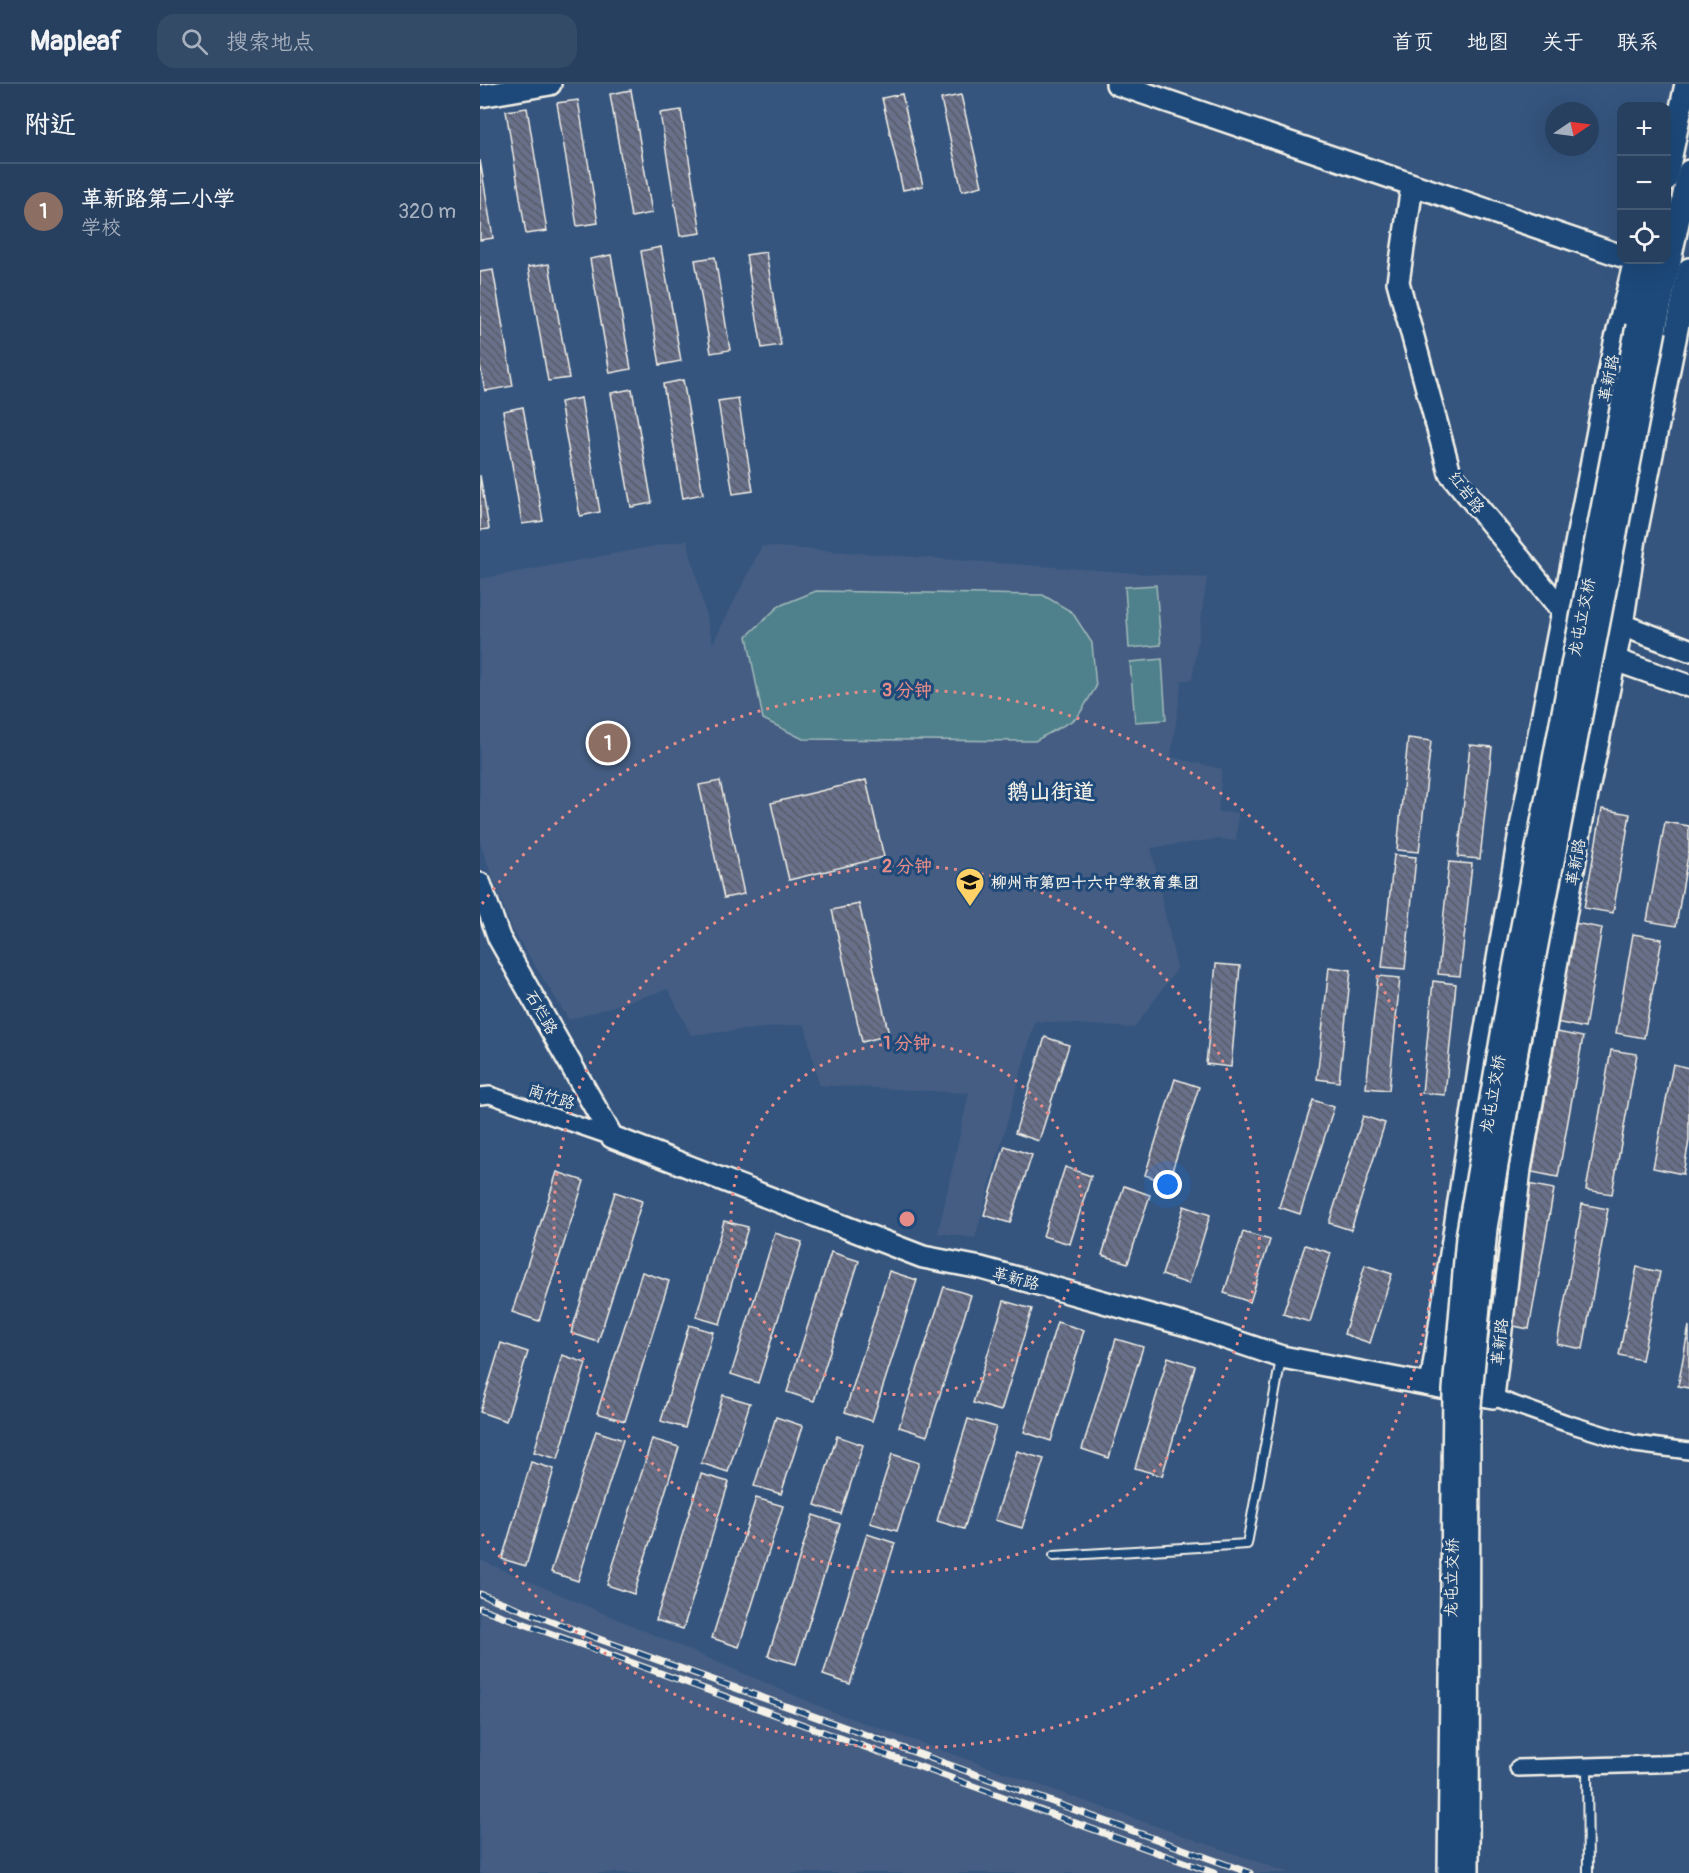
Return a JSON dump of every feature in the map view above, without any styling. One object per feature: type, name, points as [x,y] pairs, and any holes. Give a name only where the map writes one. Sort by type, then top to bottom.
[{"type":"street","points":[[480,96],[550,84]]},
{"type":"street","points":[[1117,84],[1617,254]]},
{"type":"street","points":[[1671,156],[1686,84]]},
{"type":"street","points":[[1646,328],[1689,171]]},
{"type":"street","name":"红岩路","points":[[1412,186],[1398,282],[1450,473],[1556,603],[1689,650]]},
{"type":"street","name":"革新路","points":[[1431,1385],[1481,1057],[1615,343],[1640,264]]},
{"type":"street","name":"革新路","points":[[1641,264],[1646,328]]},
{"type":"street","name":"革新路","points":[[612,1137],[923,1257],[981,1268],[1190,1326],[1282,1357],[1493,1397],[1520,1169],[1584,809],[1622,625],[1635,539],[1689,269]]},
{"type":"street","name":"龙屯立交桥","points":[[1449,1873],[1454,1390],[1467,1237],[1509,994],[1646,328]]},
{"type":"street","name":"龙屯立交桥","points":[[1468,1873],[1469,1417],[1486,1228],[1646,328]]},
{"type":"street","points":[[1565,606],[1615,660],[1689,686]]},
{"type":"street","name":"石烂路","points":[[480,884],[499,938],[612,1137]]},
{"type":"street","name":"南竹路","points":[[480,1096],[490,1095],[612,1137]]},
{"type":"street","points":[[1493,1397],[1635,1444],[1689,1451]]},
{"type":"street","points":[[1518,1768],[1689,1763]]},
{"type":"lane","points":[[1054,1556],[1247,1544],[1282,1357]]},
{"type":"lane","points":[[1587,1766],[1588,1873]]},
{"type":"shaded area","name":"柳州市第四十六中学教育集团","points":[[687,540],[713,643],[762,546],[1207,578],[1192,680],[1182,680],[1171,757],[1222,769],[1218,812],[1238,813],[1236,841],[1218,839],[1151,848],[1177,969],[1134,1028],[1035,1021],[975,1238],[938,1233],[969,1093],[819,1085],[805,1024],[691,1035],[668,989],[569,1020],[512,929],[480,843],[480,579]]},
{"type":"shaded area","points":[[480,1560],[833,1712],[1289,1873],[480,1873]]},
{"type":"green space","points":[[1156,585],[1161,645],[1129,648],[1125,587]]},
{"type":"green space","points":[[816,591],[1043,595],[1072,612],[1092,643],[1096,687],[1077,718],[1035,741],[803,739],[763,719],[747,636],[779,606]]},
{"type":"green space","points":[[1162,659],[1166,720],[1135,722],[1130,662]]},
{"type":"building","points":[[631,90],[652,213],[631,217],[610,94]]},
{"type":"building","points":[[902,94],[923,186],[903,190],[882,98]]},
{"type":"building","points":[[961,95],[982,186],[962,191],[941,99]]},
{"type":"building","points":[[578,100],[598,223],[577,226],[557,103]]},
{"type":"building","points":[[527,108],[547,231],[526,234],[506,111]]},
{"type":"building","points":[[681,110],[701,233],[680,236],[660,113]]},
{"type":"building","points":[[480,160],[493,238],[480,240]]},
{"type":"building","points":[[661,247],[681,361],[660,365],[641,251]]},
{"type":"building","points":[[766,252],[781,345],[762,348],[746,255]]},
{"type":"building","points":[[611,255],[631,369],[610,373],[590,259]]},
{"type":"building","points":[[715,257],[730,350],[711,353],[695,260]]},
{"type":"building","points":[[549,264],[569,378],[548,381],[528,267]]},
{"type":"building","points":[[493,270],[513,386],[485,391],[480,365],[480,272]]},
{"type":"building","points":[[683,380],[703,494],[683,498],[663,384]]},
{"type":"building","points":[[632,389],[652,503],[631,507],[611,393]]},
{"type":"building","points":[[581,398],[600,512],[580,516],[560,402]]},
{"type":"building","points":[[738,398],[753,491],[733,494],[718,401]]},
{"type":"building","points":[[523,407],[543,521],[522,524],[503,411]]},
{"type":"building","points":[[480,475],[489,529],[480,530]]},
{"type":"building","points":[[1408,738],[1431,741],[1419,852],[1397,850]]},
{"type":"building","points":[[1470,745],[1492,747],[1480,859],[1458,857]]},
{"type":"building","points":[[866,780],[884,857],[789,880],[771,803]]},
{"type":"building","points":[[720,781],[744,894],[724,898],[699,785]]},
{"type":"building","points":[[1602,809],[1630,814],[1613,913],[1584,908]]},
{"type":"building","points":[[1665,822],[1689,826],[1689,850],[1676,926],[1647,921]]},
{"type":"building","points":[[1394,855],[1416,857],[1405,969],[1382,967]]},
{"type":"building","points":[[1449,862],[1472,864],[1460,976],[1438,974]]},
{"type":"building","points":[[859,904],[889,1035],[862,1042],[832,910]]},
{"type":"building","points":[[1574,923],[1602,928],[1585,1028],[1556,1022]]},
{"type":"building","points":[[1633,934],[1662,939],[1644,1038],[1616,1033]]},
{"type":"building","points":[[1216,964],[1240,966],[1231,1067],[1206,1064]]},
{"type":"building","points":[[1329,967],[1351,970],[1339,1082],[1317,1079]]},
{"type":"building","points":[[1378,976],[1400,978],[1389,1090],[1366,1088]]},
{"type":"building","points":[[1433,981],[1456,984],[1445,1095],[1422,1093]]},
{"type":"building","points":[[1557,1032],[1583,1037],[1558,1177],[1532,1172]]},
{"type":"building","points":[[1045,1037],[1069,1045],[1039,1141],[1015,1133]]},
{"type":"building","points":[[1611,1050],[1637,1054],[1612,1194],[1586,1190]]},
{"type":"building","points":[[1673,1064],[1689,1068],[1689,1141],[1683,1174],[1653,1168]]},
{"type":"building","points":[[1175,1079],[1199,1087],[1168,1183],[1145,1175]]},
{"type":"building","points":[[1313,1100],[1334,1107],[1300,1214],[1279,1207]]},
{"type":"building","points":[[1363,1116],[1385,1123],[1351,1230],[1329,1223]]},
{"type":"building","points":[[1005,1146],[1032,1155],[1010,1223],[984,1215]]},
{"type":"building","points":[[1065,1167],[1091,1176],[1070,1244],[1043,1236]]},
{"type":"building","points":[[557,1172],[584,1181],[539,1321],[512,1312]]},
{"type":"building","points":[[1528,1184],[1554,1189],[1529,1329],[1503,1324]]},
{"type":"building","points":[[1124,1186],[1150,1195],[1128,1263],[1102,1255]]},
{"type":"building","points":[[615,1192],[642,1201],[598,1342],[571,1333]]},
{"type":"building","points":[[1582,1204],[1608,1209],[1583,1349],[1557,1344]]},
{"type":"building","points":[[1184,1206],[1210,1215],[1189,1284],[1162,1275]]},
{"type":"building","points":[[724,1221],[748,1227],[720,1324],[696,1317]]},
{"type":"building","points":[[1243,1232],[1270,1240],[1250,1302],[1224,1293]]},
{"type":"building","points":[[775,1233],[802,1242],[758,1383],[731,1374]]},
{"type":"building","points":[[1305,1245],[1331,1253],[1310,1322],[1283,1314]]},
{"type":"building","points":[[831,1252],[859,1261],[814,1401],[787,1392]]},
{"type":"building","points":[[1365,1265],[1392,1274],[1370,1343],[1344,1334]]},
{"type":"building","points":[[1637,1267],[1660,1272],[1642,1360],[1619,1355]]},
{"type":"building","points":[[889,1271],[917,1280],[872,1421],[845,1412]]},
{"type":"building","points":[[642,1272],[669,1281],[625,1421],[597,1413]]},
{"type":"building","points":[[944,1287],[971,1295],[927,1436],[899,1427]]},
{"type":"building","points":[[1004,1301],[1032,1309],[1001,1411],[973,1403]]},
{"type":"building","points":[[1057,1322],[1084,1330],[1051,1441],[1024,1432]]},
{"type":"building","points":[[689,1325],[713,1332],[685,1428],[661,1421]]},
{"type":"building","points":[[1689,1326],[1689,1388],[1678,1386]]},
{"type":"building","points":[[1116,1339],[1143,1347],[1109,1458],[1082,1449]]},
{"type":"building","points":[[501,1343],[528,1352],[506,1421],[480,1412]]},
{"type":"building","points":[[562,1355],[586,1363],[558,1459],[534,1452]]},
{"type":"building","points":[[1168,1357],[1195,1366],[1162,1476],[1135,1468]]},
{"type":"building","points":[[723,1395],[750,1403],[728,1472],[701,1463]]},
{"type":"building","points":[[776,1417],[803,1426],[781,1494],[754,1486]]},
{"type":"building","points":[[968,1419],[996,1427],[964,1529],[937,1521]]},
{"type":"building","points":[[596,1431],[623,1440],[578,1581],[551,1572]]},
{"type":"building","points":[[837,1436],[863,1445],[841,1514],[815,1505]]},
{"type":"building","points":[[652,1439],[679,1447],[634,1594],[607,1585]]},
{"type":"building","points":[[1017,1451],[1044,1459],[1022,1528],[995,1520]]},
{"type":"building","points":[[892,1454],[919,1463],[897,1531],[870,1523]]},
{"type":"building","points":[[531,1462],[554,1469],[526,1566],[502,1559]]},
{"type":"building","points":[[701,1474],[729,1482],[683,1629],[656,1620]]},
{"type":"building","points":[[756,1498],[783,1506],[739,1647],[712,1638]]},
{"type":"building","points":[[813,1515],[840,1524],[796,1664],[768,1656]]},
{"type":"building","points":[[867,1534],[895,1543],[850,1684],[823,1675]]},
{"type":"railway","points":[[480,1594],[1250,1873]]},
{"type":"railway","points":[[480,1608],[1214,1873]]},
{"type":"place","name":"革新路第二小学","points":[[608,743]]},
{"type":"place","name":"柳州市第四十六中学教育集团","points":[[970,908]]},
{"type":"district","name":"鹅山街道","points":[[1051,791]]}]
